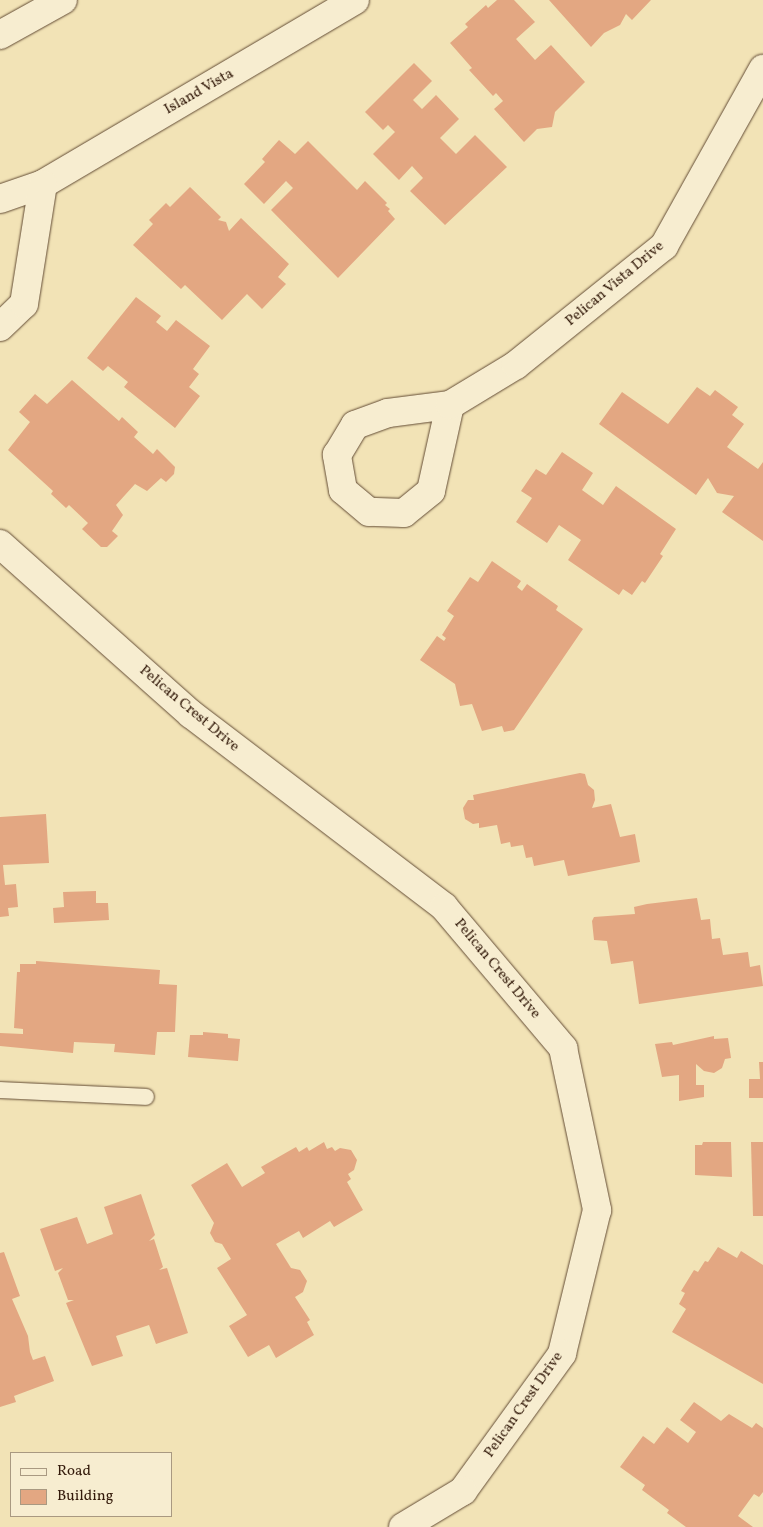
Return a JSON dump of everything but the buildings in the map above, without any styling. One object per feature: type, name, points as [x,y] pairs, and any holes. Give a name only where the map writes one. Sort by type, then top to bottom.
[{"type":"street","points":[[0,35],[63,0]]},
{"type":"street","name":"Island Vista","points":[[0,199],[43,184],[355,0]]},
{"type":"street","name":"Pelican Vista Drive","points":[[450,405],[432,491],[404,513],[369,512],[343,490],[337,455],[355,425],[388,414],[450,405],[516,365],[664,246],[763,69]]},
{"type":"street","points":[[0,327],[24,304],[43,184]]},
{"type":"street","name":"Pelican Crest Drive","points":[[0,544],[192,714],[444,907],[564,1048],[596,1210],[562,1354],[463,1490],[403,1527]]},
{"type":"lane","points":[[0,1090],[146,1097]]}]
